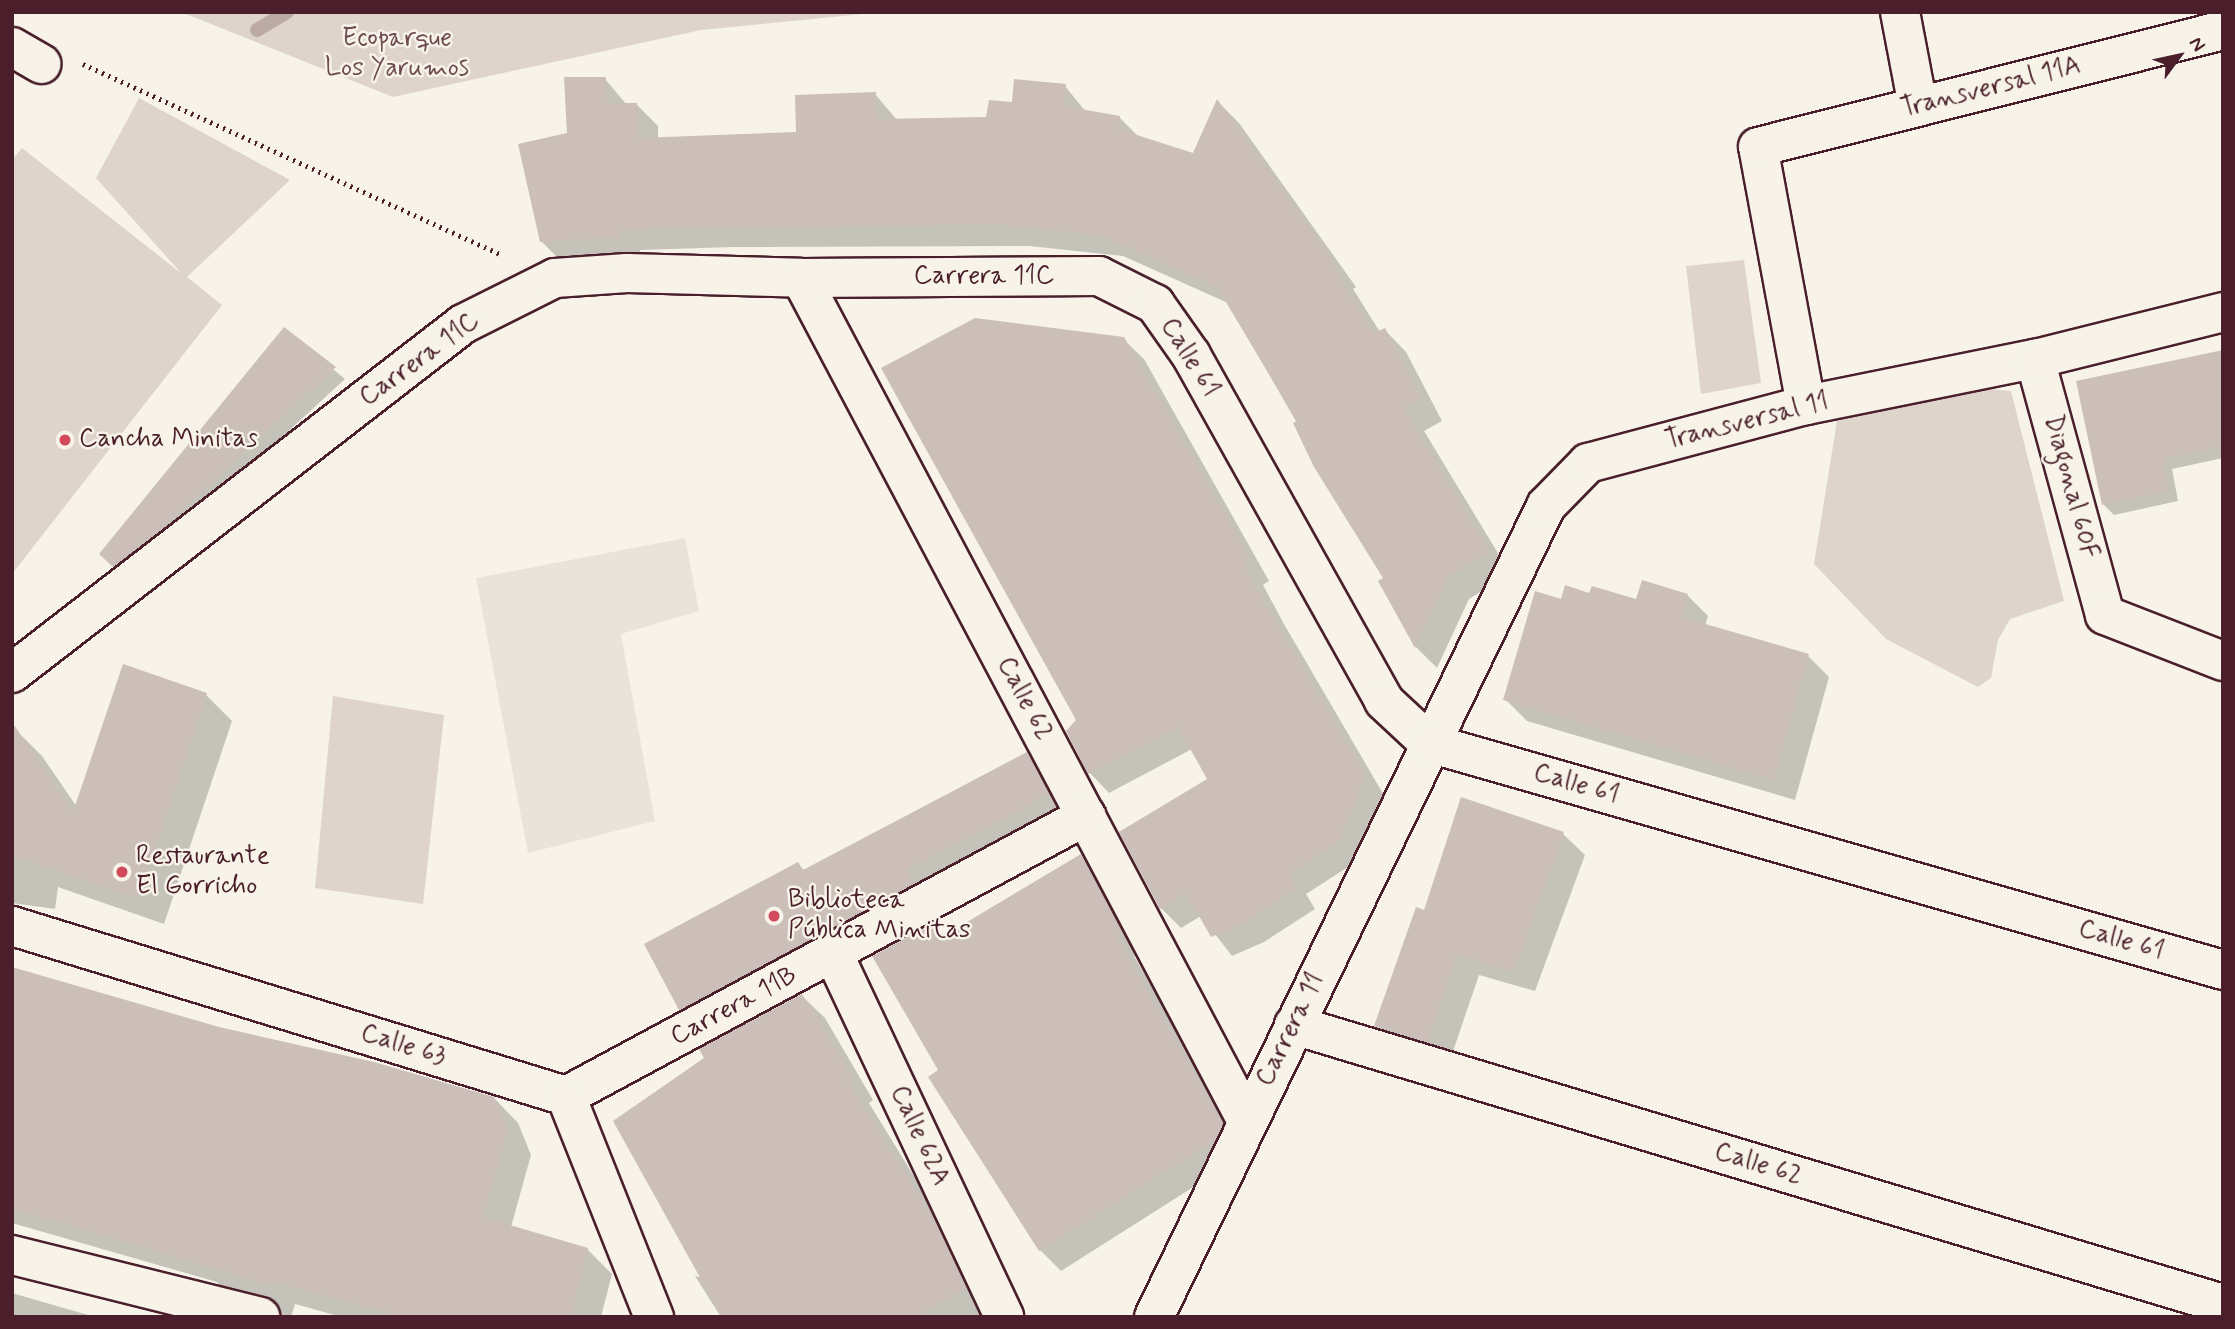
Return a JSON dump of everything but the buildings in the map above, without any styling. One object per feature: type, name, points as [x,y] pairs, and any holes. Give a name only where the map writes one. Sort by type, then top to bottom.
[{"type":"street","points":[[1900,12],[1918,106]]},
{"type":"street","name":"Transversal 11A","points":[[1806,405],[1758,147],[2223,30]]},
{"type":"street","name":"Carrera 11C","points":[[12,673],[463,324],[555,278],[627,273],[800,278],[1099,276],[1155,304]]},
{"type":"street","name":"Calle 62","points":[[800,278],[1247,1121]]},
{"type":"street","name":"Calle 61","points":[[1155,304],[1191,355],[1384,701],[1429,743],[2223,971]]},
{"type":"street","name":"Transversal 11","points":[[1429,743],[1546,506],[1588,463],[1806,405],[2035,359],[2223,312]]},
{"type":"street","name":"Diagonal 60F","points":[[2035,359],[2105,615],[2223,661]]},
{"type":"street","name":"Carrera 11","points":[[1168,1314],[1247,1121],[1429,743]]},
{"type":"street","name":"Carrera 11B","points":[[566,1096],[834,955],[1086,816]]},
{"type":"street","name":"Calle 63","points":[[12,926],[566,1096]]},
{"type":"street","name":"Calle 62A","points":[[834,955],[1004,1317]]},
{"type":"street","name":"Calle 62","points":[[1294,1025],[2223,1304]]},
{"type":"street","points":[[566,1096],[654,1317]]},
{"type":"street","points":[[12,1255],[260,1317]]},
{"type":"path","points":[[27,56],[47,48],[555,278]]},
{"type":"shaded area","points":[[685,538],[699,611],[621,634],[655,821],[528,853],[476,578]]},
{"type":"green space","name":"Ecoparque Los Yarumos","points":[[181,12],[883,12],[701,30],[393,97]]},
{"type":"green space","name":"Cancha Minitas","points":[[139,98],[290,180],[187,277],[222,305],[12,574],[12,160],[22,148],[182,274],[96,178]]},
{"type":"green space","points":[[1744,260],[1761,383],[1701,394],[1686,266]]},
{"type":"green space","points":[[1975,388],[2011,391],[2064,601],[2010,619],[1998,640],[1991,678],[1978,687],[1886,639],[1814,564],[1837,421]]},
{"type":"green space","points":[[333,696],[444,715],[423,904],[315,888]]},
{"type":"waterway","points":[[257,30],[287,12]]},
{"type":"place","name":"Cancha Minitas","points":[[65,440]]},
{"type":"place","name":"Restaurante El Gorricho","points":[[122,872]]},
{"type":"place","name":"Biblioteca Pública Minitas","points":[[774,916]]}]
